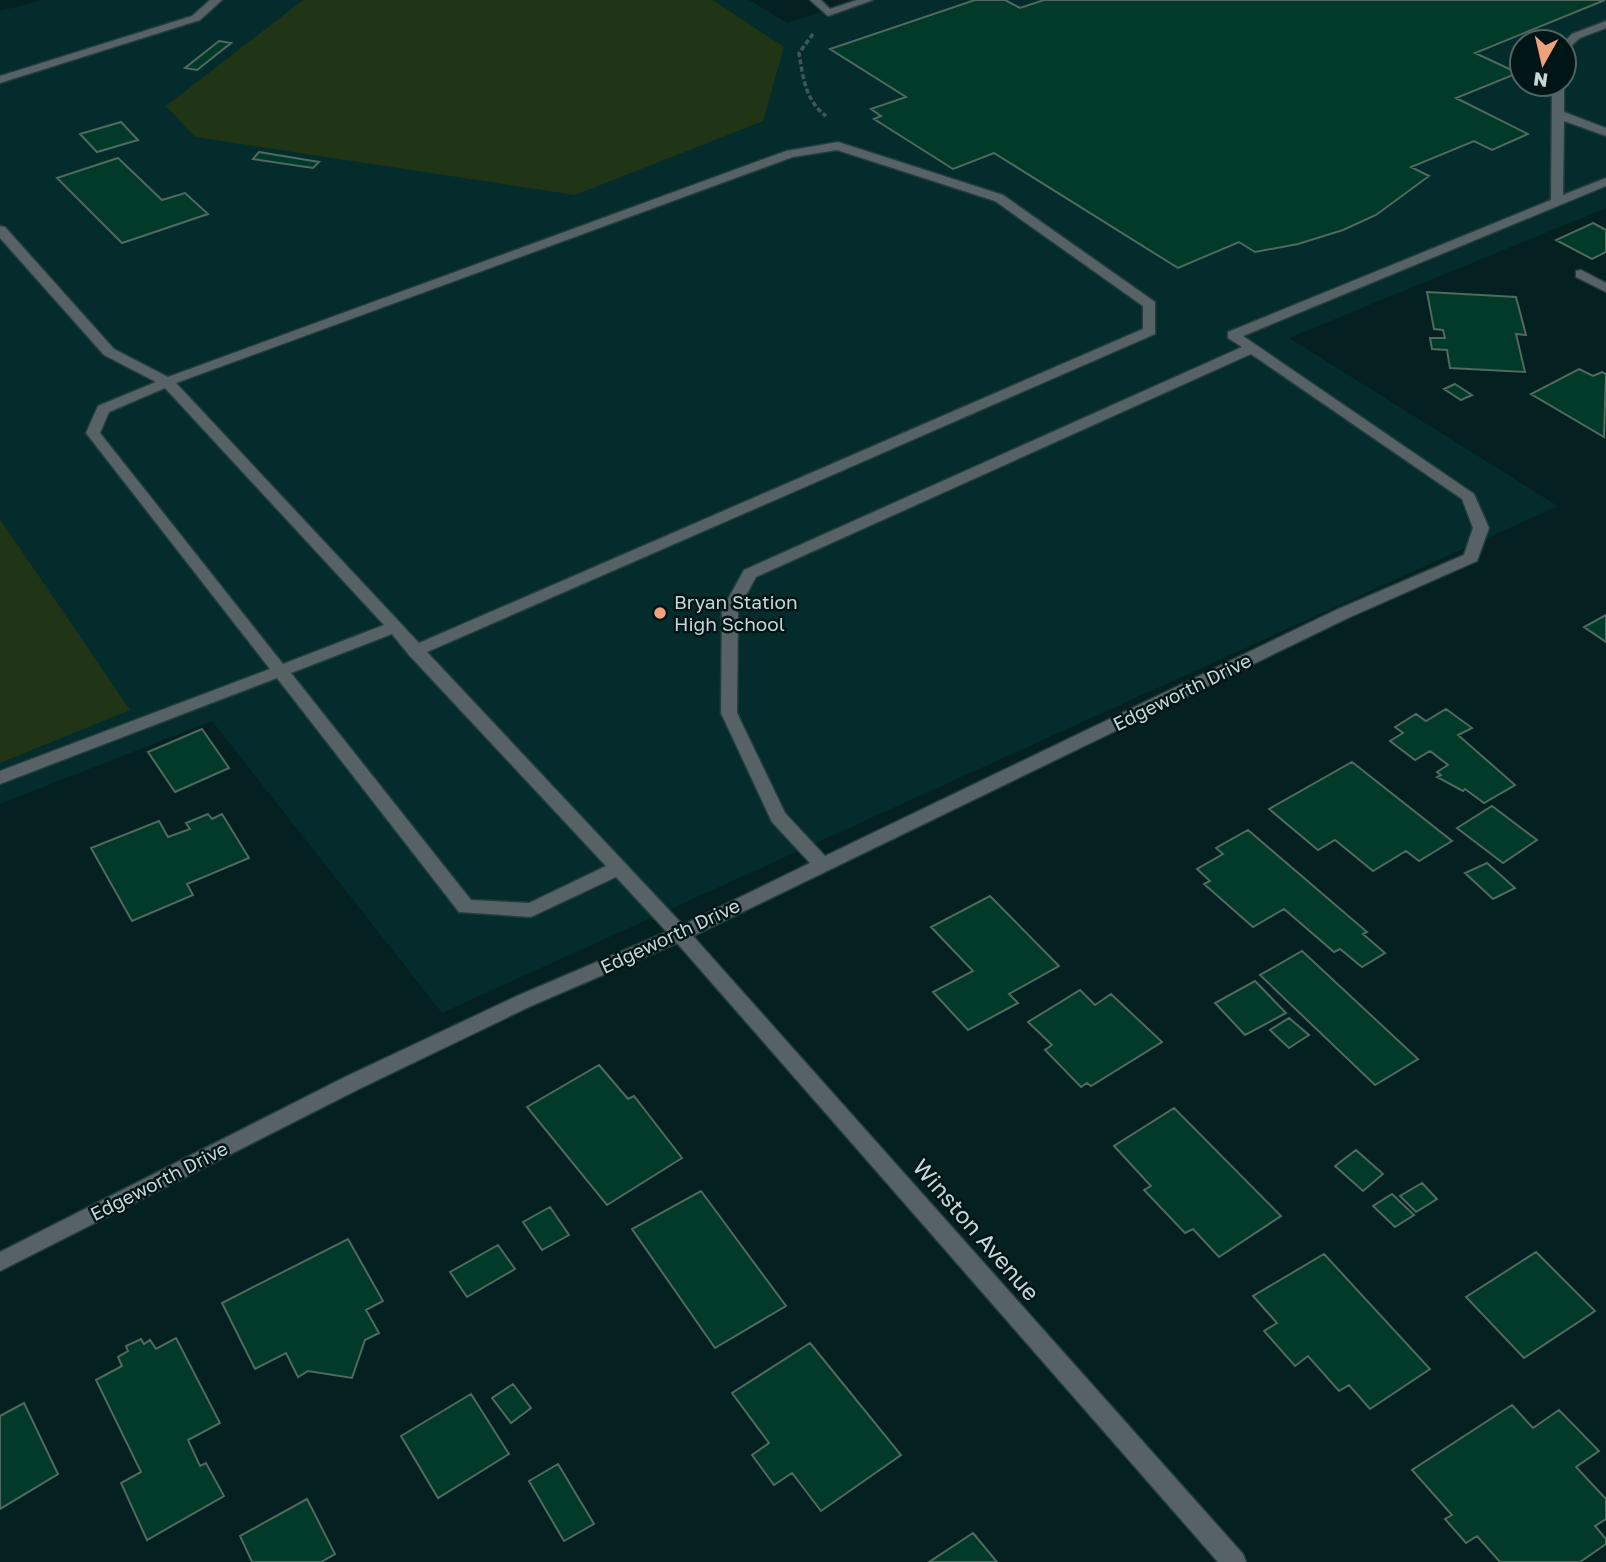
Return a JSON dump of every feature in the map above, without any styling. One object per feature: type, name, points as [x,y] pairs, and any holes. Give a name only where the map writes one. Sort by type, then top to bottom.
[{"type":"street","points":[[0,80],[196,18],[217,0]]},
{"type":"street","points":[[815,0],[828,13],[869,0]]},
{"type":"street","points":[[1578,35],[1606,24]]},
{"type":"street","points":[[1557,201],[1558,98]]},
{"type":"street","points":[[1557,114],[1606,132]]},
{"type":"street","points":[[415,651],[1150,331],[1150,305],[999,198],[838,146],[790,155],[167,382],[103,409],[93,433],[279,673],[466,907],[531,910],[618,868]]},
{"type":"street","points":[[1252,348],[1233,335],[1606,182]]},
{"type":"street","points":[[0,230],[108,352],[167,382]]},
{"type":"street","points":[[1581,274],[1606,288]]},
{"type":"street","points":[[822,865],[778,817],[729,713],[730,610],[751,574],[1252,348]]},
{"type":"street","name":"Edgeworth Drive","points":[[0,1262],[365,1077],[524,1001],[680,933],[1342,614],[1471,558],[1480,528],[1469,497],[1252,348]]},
{"type":"street","name":"Winston Avenue","points":[[167,382],[680,933],[1234,1562]]},
{"type":"street","points":[[0,778],[395,627]]},
{"type":"path","points":[[828,13],[799,53],[813,108],[854,134],[838,146]]},
{"type":"shaded area","name":"Bryan Station High School","points":[[43,0],[749,0],[787,23],[861,0],[1606,0],[1606,208],[1289,338],[1558,506],[442,1013],[212,721],[0,804],[0,11]]},
{"type":"green space","points":[[303,0],[713,0],[784,47],[763,121],[575,195],[195,137],[166,106]]},
{"type":"green space","points":[[0,519],[130,710],[0,763]]},
{"type":"building","points":[[975,0],[1005,0],[1020,8],[1044,0],[1605,0],[1536,28],[1508,28],[1508,40],[1475,53],[1508,68],[1508,77],[1456,98],[1528,134],[1492,150],[1474,141],[1411,167],[1429,176],[1376,215],[1343,230],[1298,244],[1255,252],[1239,242],[1178,268],[994,153],[953,169],[874,119],[881,116],[871,109],[906,97],[830,49]]},
{"type":"building","points":[[219,41],[231,43],[197,70],[185,68]]},
{"type":"building","points":[[121,122],[138,140],[97,152],[80,134]]},
{"type":"building","points":[[259,152],[319,162],[313,168],[253,159]]},
{"type":"building","points":[[118,158],[162,200],[185,193],[208,214],[122,243],[57,178]]},
{"type":"building","points":[[1593,223],[1606,230],[1606,252],[1592,259],[1556,240]]},
{"type":"building","points":[[1427,292],[1516,297],[1526,335],[1516,334],[1525,372],[1450,368],[1447,350],[1432,349],[1430,338],[1445,338],[1443,330],[1434,329]]},
{"type":"building","points":[[1579,369],[1593,376],[1602,372],[1606,374],[1604,437],[1531,394]]},
{"type":"building","points":[[1455,384],[1472,395],[1461,400],[1444,389]]},
{"type":"building","points":[[1606,615],[1606,642],[1584,627]]},
{"type":"building","points":[[1446,709],[1472,728],[1458,735],[1515,785],[1484,803],[1465,789],[1463,791],[1437,777],[1441,775],[1437,772],[1448,765],[1430,751],[1415,760],[1390,741],[1403,733],[1395,727],[1416,714],[1426,721]]},
{"type":"building","points":[[202,729],[229,768],[175,792],[148,752]]},
{"type":"building","points":[[1352,762],[1452,841],[1419,861],[1406,851],[1373,871],[1335,840],[1318,850],[1269,809]]},
{"type":"building","points":[[1492,806],[1537,840],[1503,863],[1457,828]]},
{"type":"building","points":[[208,814],[212,819],[222,814],[249,858],[187,884],[193,895],[132,921],[91,848],[159,821],[168,837],[190,829],[186,823]]},
{"type":"building","points":[[1248,830],[1367,932],[1363,934],[1385,953],[1362,967],[1340,949],[1334,952],[1284,909],[1253,927],[1204,884],[1210,881],[1197,869],[1223,854],[1216,848]]},
{"type":"building","points":[[1487,863],[1515,888],[1493,899],[1465,873]]},
{"type":"building","points":[[990,896],[1059,966],[1009,994],[1018,1003],[968,1030],[933,992],[973,971],[931,927]]},
{"type":"building","points":[[1302,951],[1418,1059],[1375,1085],[1260,975]]},
{"type":"building","points":[[1255,981],[1286,1013],[1245,1035],[1215,1003]]},
{"type":"building","points":[[1080,990],[1095,1005],[1111,994],[1162,1042],[1091,1086],[1087,1083],[1081,1087],[1045,1050],[1052,1045],[1028,1022]]},
{"type":"building","points":[[1289,1018],[1309,1035],[1289,1048],[1270,1030]]},
{"type":"building","points":[[599,1065],[628,1099],[634,1096],[682,1158],[607,1205],[527,1107]]},
{"type":"building","points":[[1174,1108],[1281,1216],[1219,1257],[1193,1229],[1185,1233],[1144,1190],[1151,1186],[1114,1146]]},
{"type":"building","points":[[1356,1150],[1383,1174],[1363,1191],[1335,1166]]},
{"type":"building","points":[[1422,1183],[1437,1199],[1416,1212],[1400,1196]]},
{"type":"building","points":[[701,1191],[786,1306],[715,1348],[632,1229]]},
{"type":"building","points":[[1392,1194],[1414,1215],[1395,1227],[1373,1206]]},
{"type":"building","points":[[550,1207],[569,1235],[542,1250],[523,1222]]},
{"type":"building","points":[[348,1239],[383,1301],[366,1310],[379,1333],[365,1340],[352,1378],[308,1371],[298,1377],[286,1353],[255,1369],[222,1303]]},
{"type":"building","points":[[498,1245],[515,1269],[467,1297],[450,1272]]},
{"type":"building","points":[[1536,1252],[1595,1311],[1524,1358],[1466,1297]]},
{"type":"building","points":[[1324,1254],[1430,1369],[1370,1409],[1349,1385],[1339,1391],[1308,1356],[1295,1366],[1264,1331],[1277,1323],[1253,1296]]},
{"type":"building","points":[[176,1338],[220,1423],[188,1440],[200,1466],[206,1463],[224,1496],[147,1540],[121,1483],[141,1472],[96,1380],[122,1366],[118,1357],[128,1351],[126,1346],[141,1339],[144,1344],[150,1340],[156,1349]]},
{"type":"building","points":[[810,1343],[901,1455],[821,1511],[792,1473],[774,1485],[752,1455],[769,1443],[732,1393]]},
{"type":"building","points":[[513,1384],[531,1408],[511,1423],[492,1398]]},
{"type":"building","points":[[471,1394],[509,1454],[438,1498],[401,1436]]},
{"type":"building","points":[[24,1403],[58,1474],[0,1509],[0,1416]]},
{"type":"building","points":[[1512,1405],[1533,1428],[1559,1410],[1599,1451],[1576,1467],[1606,1499],[1606,1519],[1595,1526],[1606,1539],[1606,1544],[1580,1562],[1500,1562],[1477,1536],[1466,1543],[1445,1519],[1452,1515],[1412,1470]]},
{"type":"building","points":[[558,1464],[594,1524],[564,1541],[529,1481]]},
{"type":"building","points":[[307,1499],[335,1554],[321,1562],[252,1562],[240,1536]]},
{"type":"building","points":[[973,1533],[997,1562],[929,1562]]},
{"type":"place","name":"Bryan Station High School","points":[[660,613]]}]
